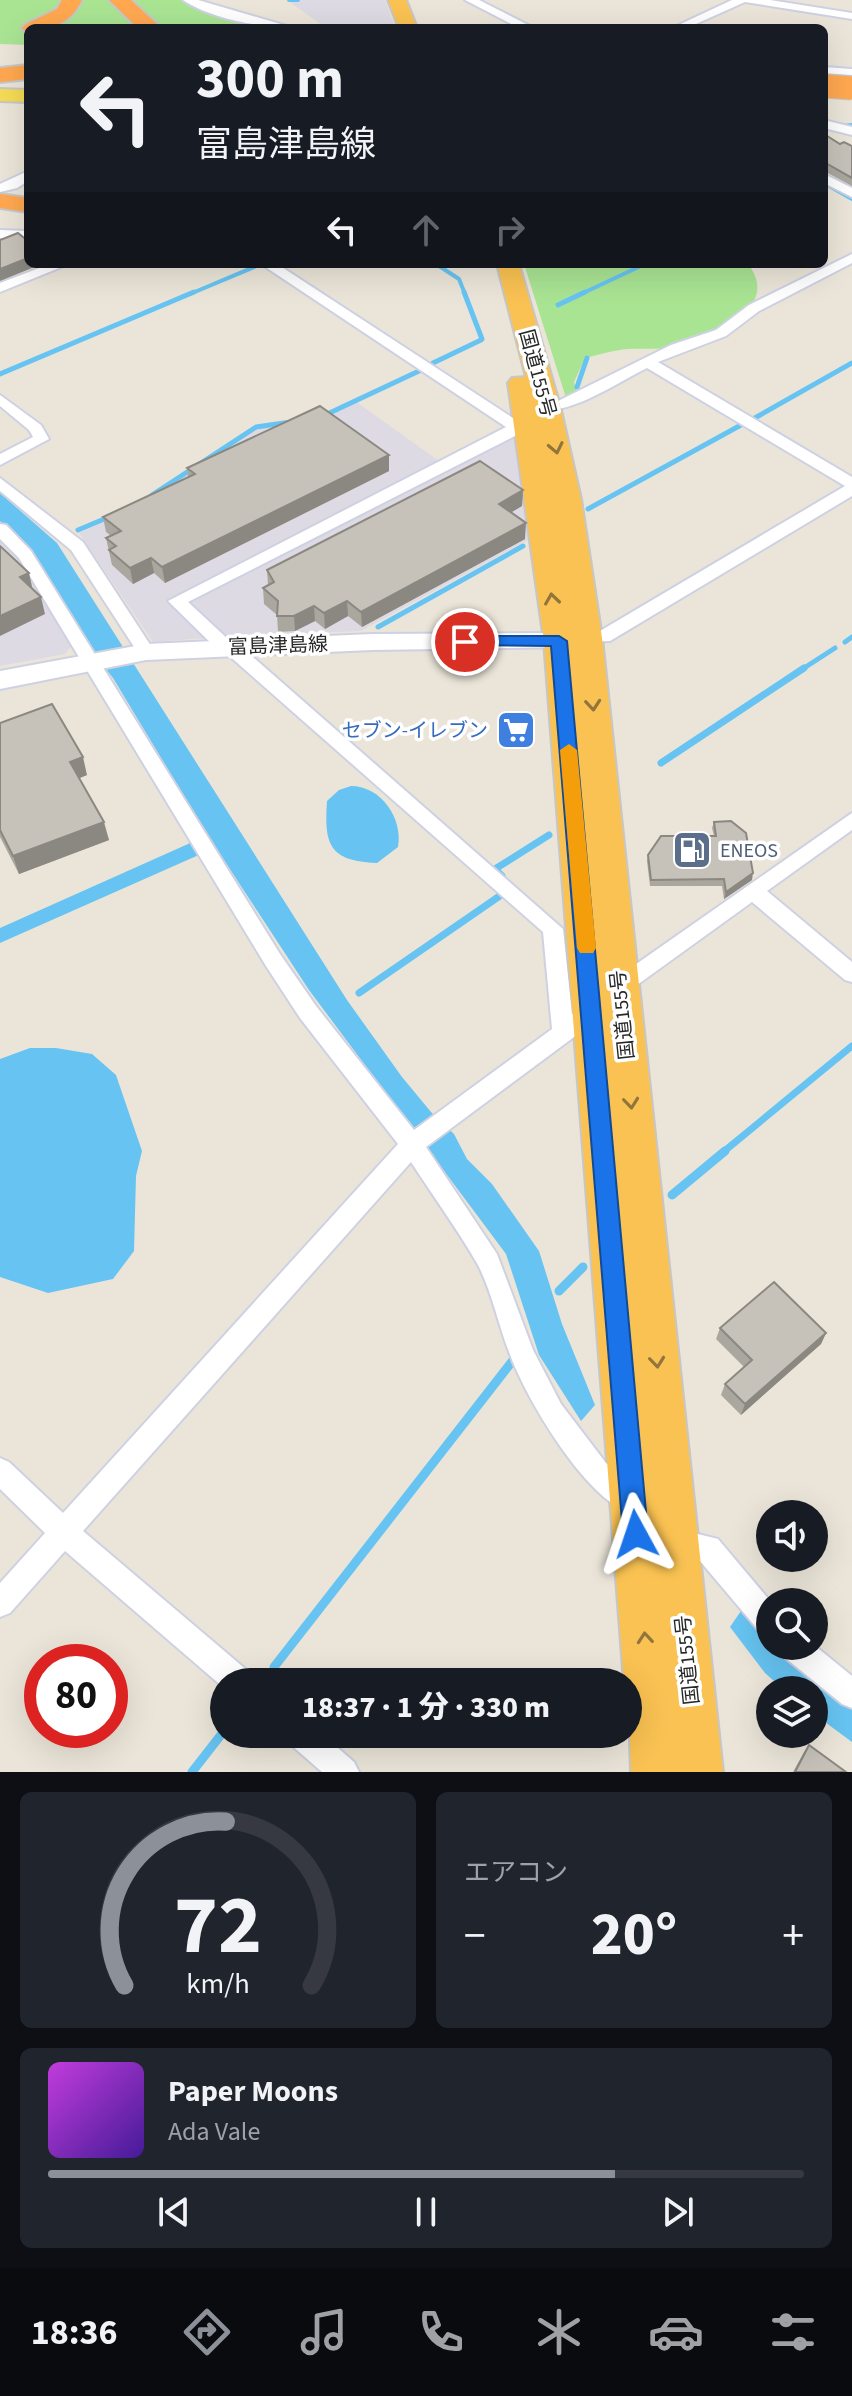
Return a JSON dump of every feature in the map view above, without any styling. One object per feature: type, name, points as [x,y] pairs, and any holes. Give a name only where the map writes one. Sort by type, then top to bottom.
[{"type":"highway","points":[[38,24],[65,13],[72,0]]},
{"type":"highway","points":[[119,0],[146,24]]},
{"type":"highway","points":[[397,0],[406,24]]},
{"type":"highway","points":[[417,0],[426,24]]},
{"type":"highway","points":[[0,58],[24,58]]},
{"type":"highway","points":[[0,75],[24,72]]},
{"type":"highway","points":[[0,204],[24,207]]},
{"type":"highway","points":[[0,219],[24,221]]},
{"type":"highway","name":"国道155号","points":[[485,268],[520,376],[530,420],[567,499],[593,1011],[656,1772]]},
{"type":"highway","name":"国道155号","points":[[509,268],[530,420]]},
{"type":"highway","name":"国道155号","points":[[573,640],[619,987],[698,1772]]},
{"type":"main road","points":[[0,95],[24,96]]},
{"type":"main road","name":"富島津島線","points":[[0,680],[146,652],[228,647],[573,640]]},
{"type":"street","points":[[188,0],[268,24]]},
{"type":"street","points":[[470,0],[520,24]]},
{"type":"street","points":[[687,24],[741,0]]},
{"type":"street","points":[[749,0],[852,16]]},
{"type":"street","points":[[828,70],[852,72]]},
{"type":"street","points":[[828,125],[852,131]]},
{"type":"street","points":[[0,188],[24,178]]},
{"type":"street","points":[[828,180],[852,193]]},
{"type":"street","points":[[0,234],[24,235]]},
{"type":"street","points":[[563,1032],[553,929],[177,601],[676,348],[721,333],[754,308],[852,258]]},
{"type":"street","points":[[0,288],[52,268]]},
{"type":"street","points":[[275,268],[530,420]]},
{"type":"street","points":[[573,640],[604,637],[852,487],[649,363]]},
{"type":"street","points":[[0,399],[36,428],[41,439],[0,460]]},
{"type":"street","points":[[0,483],[77,546],[146,652]]},
{"type":"street","points":[[0,529],[25,555],[194,833],[308,1012],[412,1145],[489,1262],[522,1355],[552,1413],[597,1472],[633,1504]]},
{"type":"street","points":[[619,987],[852,820]]},
{"type":"street","points":[[754,892],[852,974]]},
{"type":"street","points":[[0,1603],[412,1145],[447,1116],[593,1011]]},
{"type":"street","points":[[0,1471],[64,1532],[223,1668]]},
{"type":"street","points":[[674,1541],[708,1549],[756,1606]]},
{"type":"street","points":[[810,1660],[852,1694]]},
{"type":"street","points":[[316,1748],[344,1772]]},
{"type":"shaded area","points":[[287,0],[385,0],[394,24],[320,24]]},
{"type":"shaded area","points":[[355,401],[439,461],[165,601],[205,638],[153,642],[79,533],[141,505],[257,428],[315,420]]},
{"type":"shaded area","points":[[514,437],[528,540],[361,631],[225,636],[190,603]]},
{"type":"shaded area","points":[[0,537],[21,558],[73,644],[65,654],[0,666]]},
{"type":"green space","points":[[0,0],[181,0],[252,24],[24,24],[24,45],[0,44]]},
{"type":"green space","points":[[525,268],[750,268],[757,280],[756,295],[737,320],[704,337],[672,347],[622,350],[585,358],[574,382],[577,394],[566,398]]},
{"type":"water","points":[[0,493],[57,543],[347,1000],[402,1077],[454,1134],[467,1159],[492,1184],[539,1251],[562,1324],[595,1405],[581,1421],[539,1355],[506,1254],[309,990],[218,851],[201,854],[0,943],[0,928],[188,844],[205,831],[113,678],[87,646],[45,571],[0,521]]},
{"type":"water","points":[[351,786],[372,791],[388,806],[397,825],[398,847],[377,863],[361,862],[339,854],[329,839],[327,801],[339,790]]},
{"type":"water","points":[[30,1048],[56,1048],[92,1054],[116,1075],[142,1151],[136,1176],[134,1251],[113,1279],[48,1293],[0,1277],[0,1059]]},
{"type":"water","points":[[745,1605],[756,1616],[756,1660],[801,1660],[820,1676],[768,1676],[730,1627]]},
{"type":"water","points":[[828,1683],[852,1703],[852,1742],[828,1724]]},
{"type":"building","points":[[828,136],[840,144],[844,142],[852,146],[852,178],[828,164]]},
{"type":"building","points":[[18,233],[24,238],[24,260],[0,269],[0,240]]},
{"type":"building","points":[[320,406],[389,455],[162,567],[151,558],[130,568],[109,550],[116,546],[106,538],[121,531],[103,517],[195,474],[187,468]]},
{"type":"building","points":[[480,461],[523,490],[499,504],[526,523],[361,612],[347,601],[324,613],[314,606],[294,616],[277,616],[278,601],[263,588],[274,582],[267,570]]},
{"type":"building","points":[[0,546],[29,573],[20,577],[41,597],[0,616]]},
{"type":"building","points":[[52,704],[83,757],[70,762],[104,822],[13,856],[0,830],[0,723]]},
{"type":"building","points":[[731,821],[746,833],[753,873],[726,892],[724,879],[651,880],[648,855],[661,836],[716,836],[714,822]]},
{"type":"building","points":[[774,1282],[826,1333],[745,1404],[725,1384],[752,1360],[720,1328]]},
{"type":"building","points":[[807,1748],[813,1748],[846,1772],[795,1772]]},
{"type":"waterway","points":[[289,0],[298,0]]},
{"type":"waterway","points":[[842,126],[852,125]]},
{"type":"waterway","points":[[828,185],[852,199]]},
{"type":"waterway","points":[[0,238],[24,239]]},
{"type":"waterway","points":[[190,294],[252,268]]},
{"type":"waterway","points":[[442,268],[459,279],[465,294]]},
{"type":"waterway","points":[[581,294],[636,268]]},
{"type":"waterway","points":[[0,374],[194,292]]},
{"type":"waterway","points":[[464,292],[482,339]]},
{"type":"waterway","points":[[558,305],[585,292]]},
{"type":"waterway","points":[[433,363],[481,340]]},
{"type":"waterway","points":[[577,387],[587,358]]},
{"type":"waterway","points":[[753,419],[852,363]]},
{"type":"waterway","points":[[323,416],[419,371]]},
{"type":"waterway","points":[[152,495],[256,427],[291,422]]},
{"type":"waterway","points":[[588,509],[741,425]]},
{"type":"waterway","points":[[78,530],[109,517]]},
{"type":"waterway","points":[[378,627],[523,546]]},
{"type":"waterway","points":[[845,642],[852,637]]},
{"type":"waterway","points":[[801,670],[835,648]]},
{"type":"waterway","points":[[661,763],[804,668]]},
{"type":"waterway","points":[[502,876],[495,869],[549,835]]},
{"type":"waterway","points":[[359,993],[504,893]]},
{"type":"waterway","points":[[722,1153],[852,1046]]},
{"type":"waterway","points":[[672,1195],[725,1151]]},
{"type":"waterway","points":[[559,1291],[583,1267]]},
{"type":"waterway","points":[[274,1667],[514,1359]]},
{"type":"waterway","points":[[192,1772],[211,1748]]},
{"type":"slow traffic","points":[[569,750],[587,948]]},
{"type":"place","name":"セブン-イレブン","points":[[516,730]]},
{"type":"place","name":"ENEOS","points":[[692,850]]},
{"type":"route","points":[[465,642],[559,641],[636,1534]]}]
